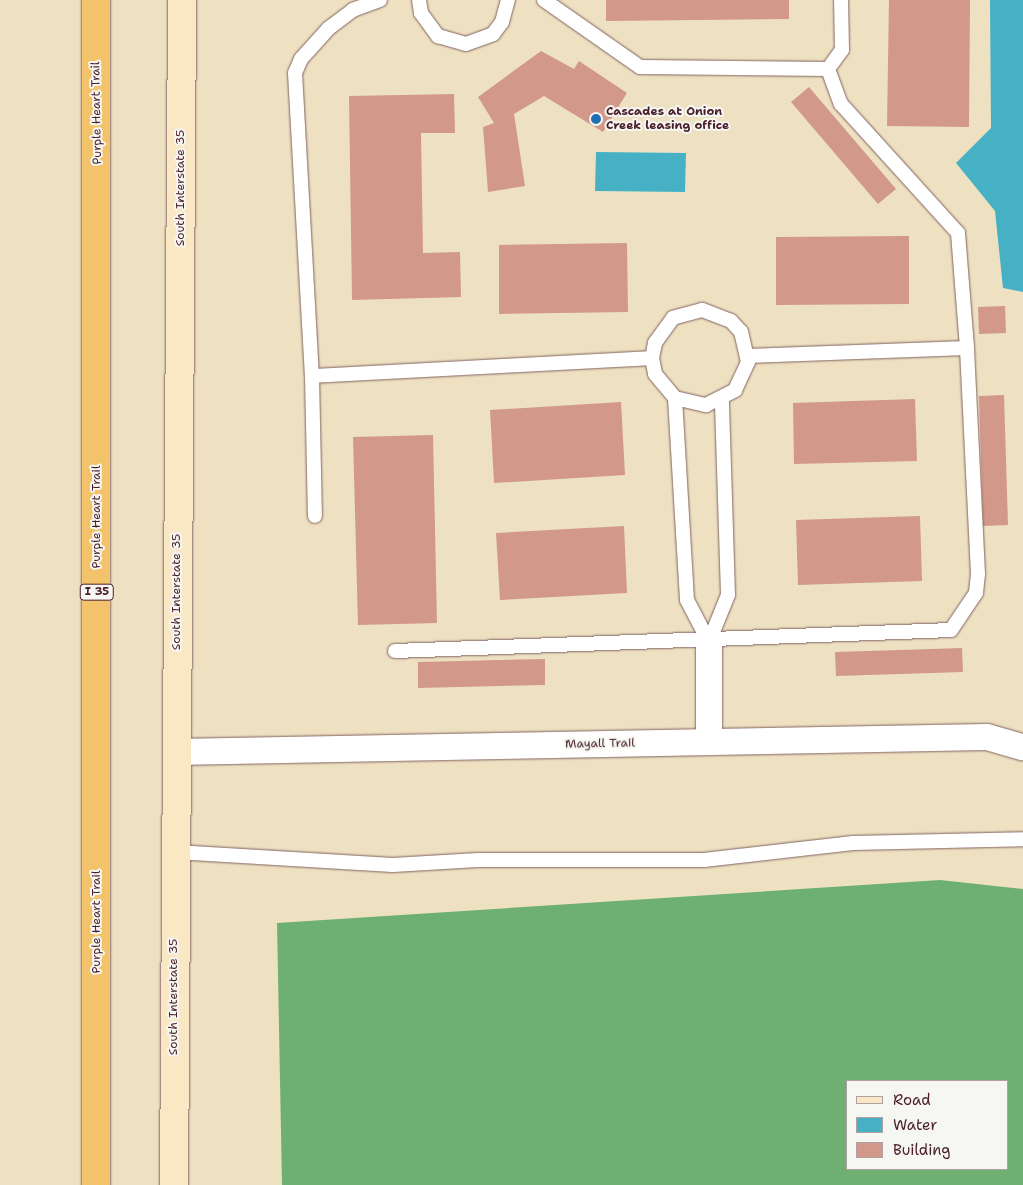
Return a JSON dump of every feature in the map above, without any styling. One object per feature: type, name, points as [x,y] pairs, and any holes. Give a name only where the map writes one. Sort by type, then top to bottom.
[{"type":"highway","name":"Purple Heart Trail","points":[[96,0],[96,1185]]},
{"type":"main road","name":"South Interstate 35","points":[[174,1185],[182,0]]},
{"type":"street","points":[[708,742],[709,642]]},
{"type":"street","name":"Mayall Trail","points":[[176,752],[987,737],[1023,747]]},
{"type":"lane","points":[[315,516],[312,376],[295,73],[301,59],[328,28],[353,10],[380,0]]},
{"type":"lane","points":[[419,0],[421,13],[438,36],[466,44],[493,34],[502,22],[508,0]]},
{"type":"lane","points":[[544,0],[640,67],[828,69]]},
{"type":"lane","points":[[828,69],[842,50],[841,0]]},
{"type":"lane","points":[[395,651],[709,642],[951,630],[976,594],[978,574],[967,348],[958,233],[841,104],[828,69]]},
{"type":"lane","points":[[675,398],[706,405],[722,400],[744,377],[747,356],[741,332],[731,321],[702,310],[673,318],[658,336],[652,358],[655,374],[675,398],[687,600],[709,642]]},
{"type":"lane","points":[[747,356],[967,348]]},
{"type":"lane","points":[[312,376],[652,358]]},
{"type":"lane","points":[[709,642],[728,595],[722,400]]},
{"type":"lane","points":[[175,852],[393,865],[478,860],[704,860],[853,843],[1023,840]]},
{"type":"green space","points":[[940,880],[1023,889],[1023,1185],[282,1185],[277,923]]},
{"type":"water","points":[[990,0],[1023,0],[1023,292],[1003,288],[995,211],[956,163],[991,128]]},
{"type":"water","points":[[596,152],[686,153],[685,192],[595,191]]},
{"type":"building","points":[[606,0],[789,0],[789,19],[606,21]]},
{"type":"building","points":[[889,0],[970,0],[969,127],[887,126]]},
{"type":"building","name":"Cascades at Onion Creek leasing office","points":[[541,51],[574,69],[579,61],[627,93],[603,132],[544,96],[514,114],[525,186],[488,192],[483,127],[494,123],[478,97]]},
{"type":"building","points":[[809,87],[896,189],[878,204],[791,102]]},
{"type":"building","points":[[454,94],[455,133],[421,133],[423,253],[460,252],[461,297],[352,300],[349,96]]},
{"type":"building","points":[[909,236],[909,304],[776,305],[776,237]]},
{"type":"building","points":[[627,243],[628,312],[499,314],[499,245]]},
{"type":"building","points":[[1005,306],[1006,333],[979,334],[978,307]]},
{"type":"building","points":[[1004,395],[1008,525],[983,526],[979,396]]},
{"type":"building","points":[[915,399],[917,461],[794,464],[793,403]]},
{"type":"building","points":[[621,402],[625,475],[494,483],[490,410]]},
{"type":"building","points":[[433,435],[437,623],[358,625],[353,437]]},
{"type":"building","points":[[920,516],[922,581],[798,585],[796,520]]},
{"type":"building","points":[[624,526],[627,593],[500,600],[496,533]]},
{"type":"building","points":[[962,648],[963,672],[836,676],[835,652]]},
{"type":"building","points":[[545,659],[545,685],[418,688],[418,662]]},
{"type":"place","name":"Cascades at Onion Creek leasing office","points":[[596,119]]}]
